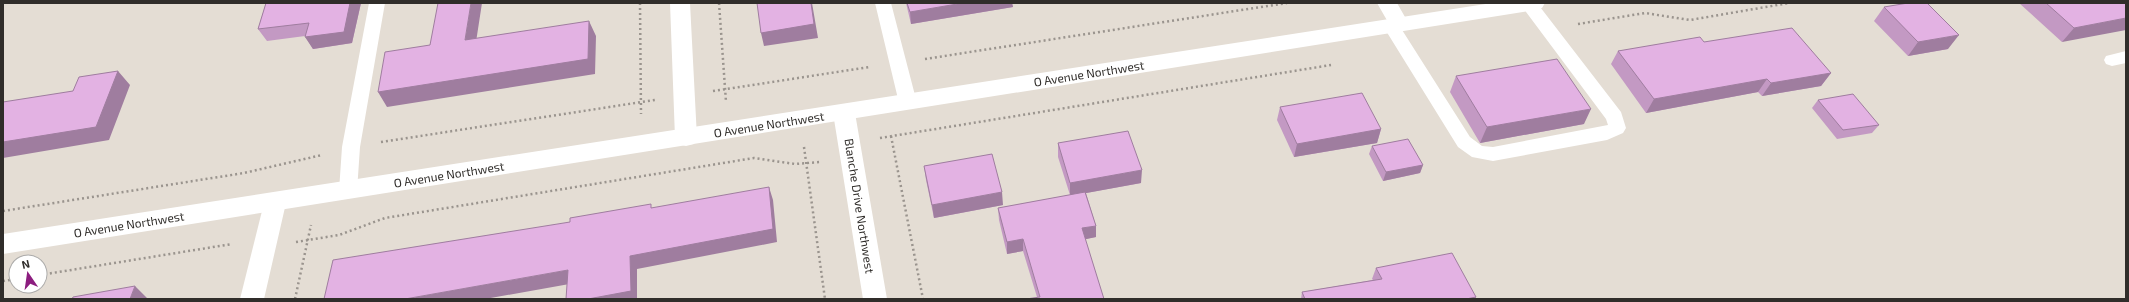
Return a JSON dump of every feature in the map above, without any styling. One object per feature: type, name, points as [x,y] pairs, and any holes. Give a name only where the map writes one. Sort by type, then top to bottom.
[{"type":"street","points":[[680,3],[686,138]]},
{"type":"street","points":[[1387,3],[1395,25]]},
{"type":"street","name":"O Avenue Northwest","points":[[3,244],[275,203],[1532,4]]},
{"type":"street","name":"Blanche Drive Northwest","points":[[844,113],[875,299]]},
{"type":"street","points":[[252,299],[275,203]]},
{"type":"lane","points":[[348,191],[351,147],[377,3]]},
{"type":"lane","points":[[883,3],[908,103]]},
{"type":"lane","points":[[1395,25],[1464,142],[1478,152],[1493,154],[1607,133],[1617,128],[1616,117],[1548,29],[1532,4]]},
{"type":"path","points":[[640,3],[640,145]]},
{"type":"path","points":[[719,3],[727,131]]},
{"type":"path","points":[[712,91],[1287,3]]},
{"type":"path","points":[[1548,29],[1645,13],[1690,20],[1789,3]]},
{"type":"path","points":[[873,139],[1338,63]]},
{"type":"path","points":[[886,106],[923,299]]},
{"type":"path","points":[[800,120],[825,299]]},
{"type":"path","points":[[294,242],[339,235],[385,218],[754,158],[780,163],[807,164],[828,160]]},
{"type":"path","points":[[295,299],[312,222]]},
{"type":"path","points":[[48,274],[232,244]]},
{"type":"building","points":[[266,3],[350,3],[344,32],[305,37],[309,23],[258,29]]},
{"type":"building","points":[[438,3],[471,3],[465,40],[589,21],[588,59],[378,92],[385,52],[430,45]]},
{"type":"building","points":[[757,3],[811,3],[814,24],[761,33]]},
{"type":"building","points":[[907,3],[963,3],[910,12]]},
{"type":"building","points":[[1908,3],[1927,3],[1959,35],[1918,42],[1884,7]]},
{"type":"building","points":[[2046,3],[2126,3],[2126,18],[2074,28]]},
{"type":"building","points":[[1792,28],[1831,73],[1771,83],[1767,79],[1654,99],[1618,51],[1700,37],[1704,42]]},
{"type":"building","points":[[1557,59],[1591,109],[1487,127],[1456,76]]},
{"type":"building","points":[[118,71],[96,127],[3,142],[3,102],[73,91],[79,77]]},
{"type":"building","points":[[1362,93],[1381,129],[1297,144],[1280,107]]},
{"type":"building","points":[[1853,94],[1879,125],[1843,130],[1818,100]]},
{"type":"building","points":[[1128,131],[1142,170],[1070,183],[1058,143]]},
{"type":"building","points":[[1408,139],[1423,165],[1386,172],[1372,146]]},
{"type":"building","points":[[992,154],[1002,192],[932,205],[924,166]]},
{"type":"building","points":[[769,187],[773,229],[630,256],[631,291],[588,299],[566,299],[568,270],[405,299],[324,299],[333,260],[570,222],[570,218],[651,204],[651,208]]},
{"type":"building","points":[[1085,192],[1096,226],[1082,228],[1104,299],[1026,299],[1040,297],[1023,239],[1007,242],[998,208]]},
{"type":"building","points":[[1452,253],[1476,297],[1466,299],[1305,299],[1302,292],[1382,279],[1376,268]]},
{"type":"building","points":[[135,286],[130,299],[72,299],[73,297]]}]
